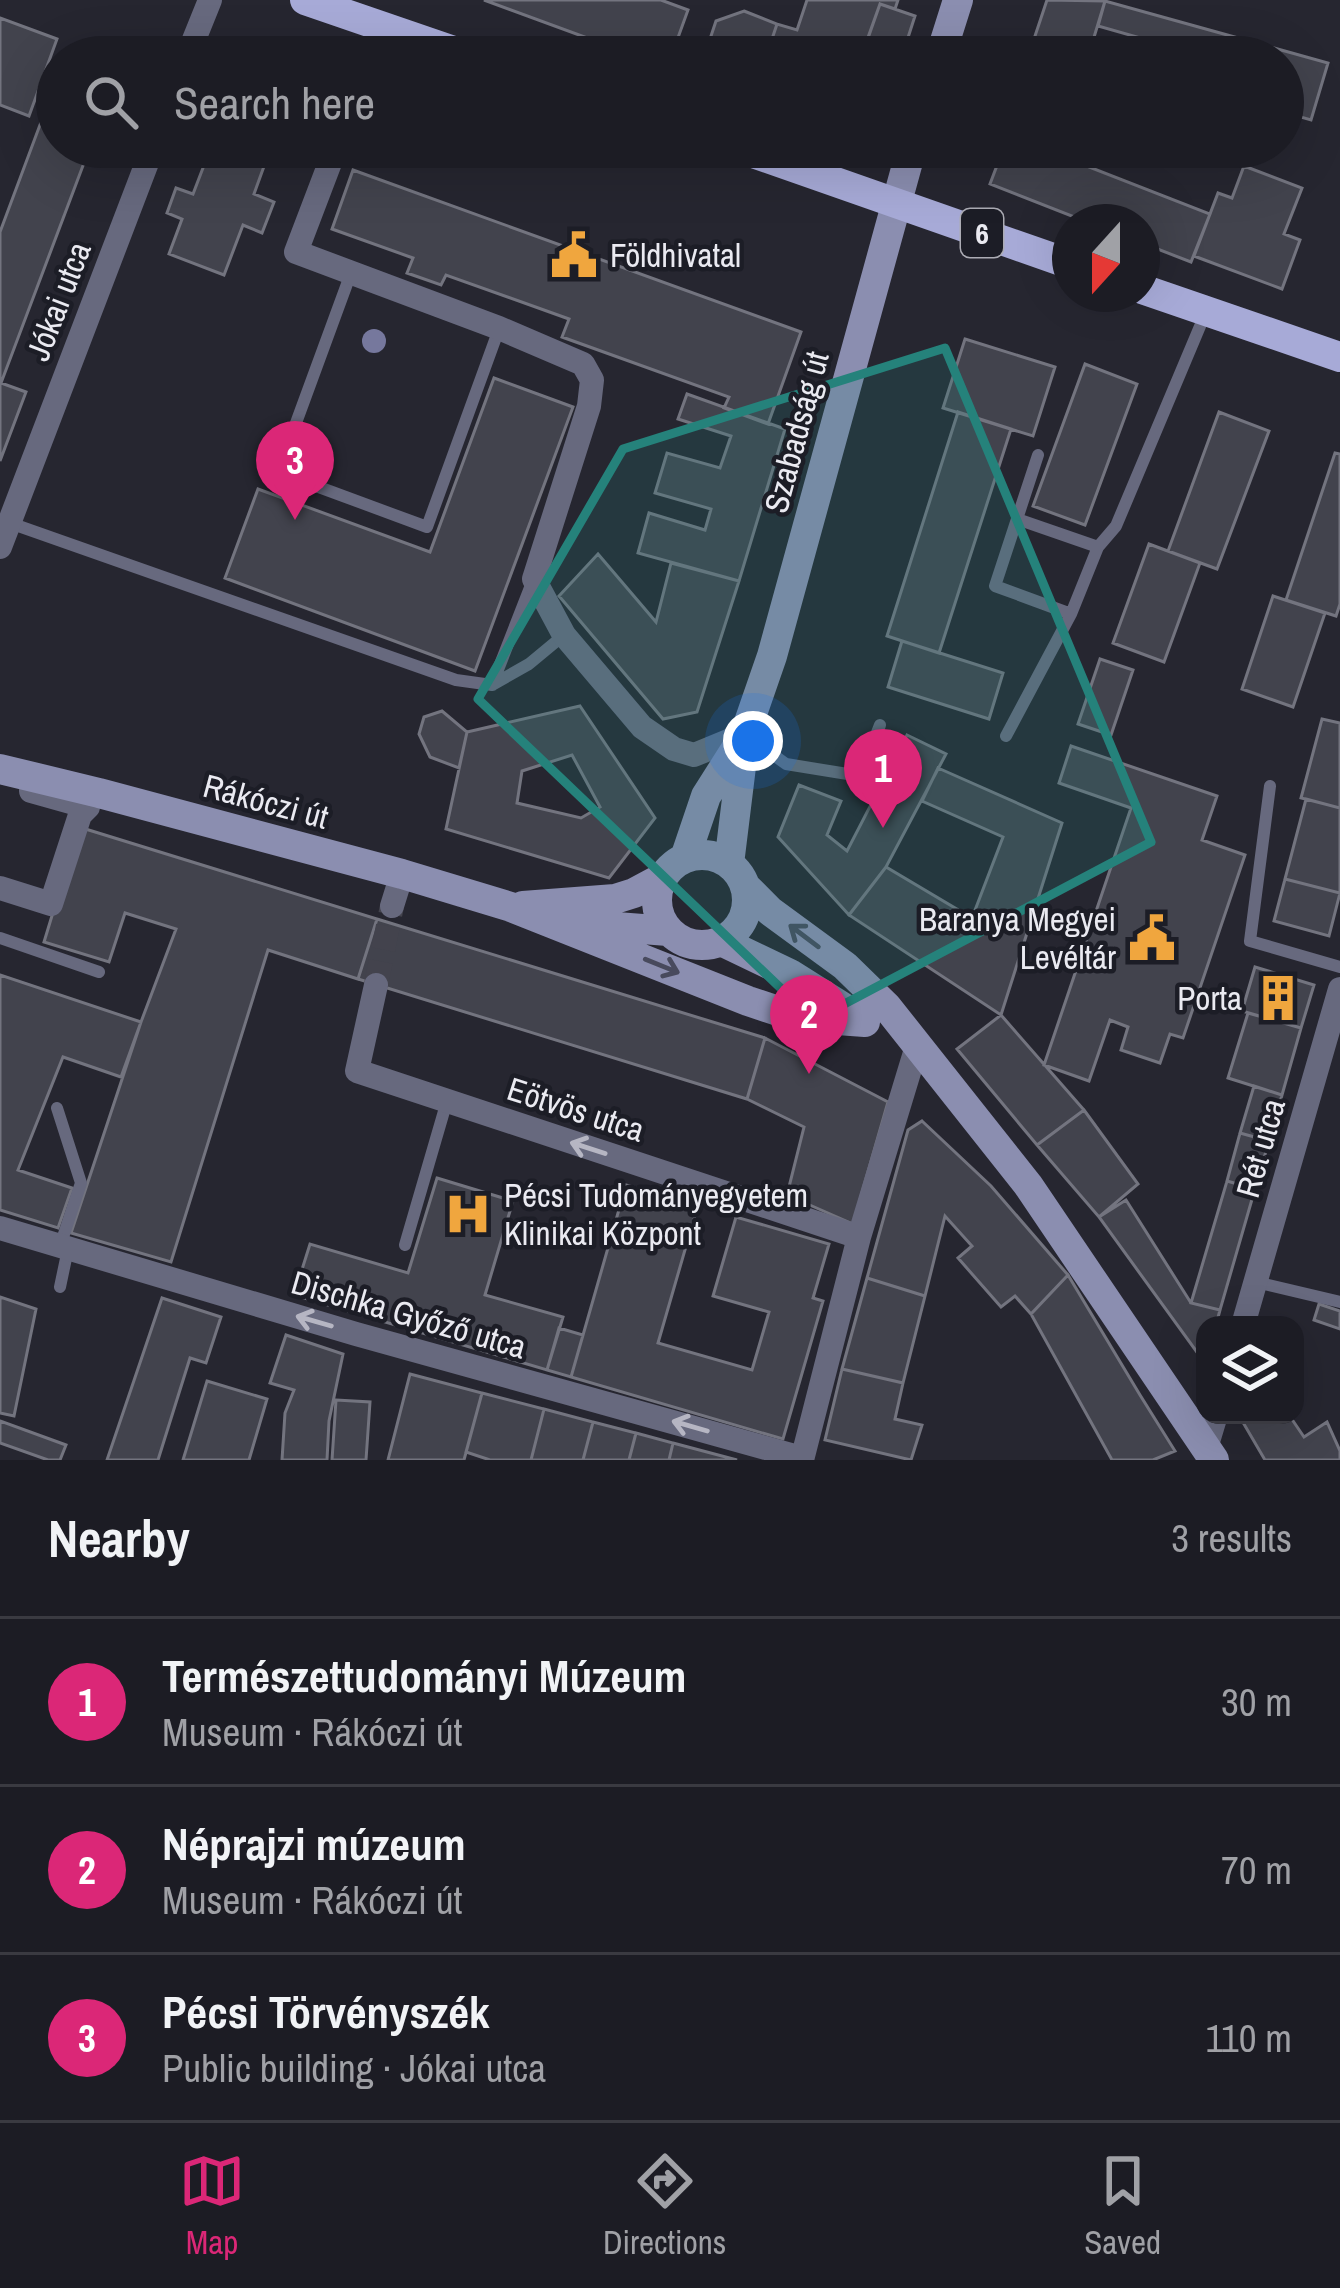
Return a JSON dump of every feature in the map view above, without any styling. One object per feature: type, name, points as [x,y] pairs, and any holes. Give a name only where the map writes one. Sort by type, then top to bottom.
[{"type":"main road","points":[[305,0],[408,36]]},
{"type":"main road","name":"6","points":[[798,168],[1052,258]]},
{"type":"main road","points":[[1160,295],[1340,357]]},
{"type":"street","points":[[196,36],[210,0]]},
{"type":"street","points":[[947,36],[958,0]]},
{"type":"street","points":[[378,36],[382,27]]},
{"type":"street","name":"Jókai utca","points":[[0,547],[4,520],[145,168]]},
{"type":"street","points":[[328,168],[296,252],[583,364],[592,380],[589,406],[534,579],[564,635],[642,728],[694,754],[745,734]]},
{"type":"street","name":"Szabadság út","points":[[674,868],[706,796],[745,734],[772,656],[905,168]]},
{"type":"street","name":"Szabadság út","points":[[737,875],[745,734]]},
{"type":"street","name":"Rákóczi út","points":[[0,770],[512,907],[796,1017],[865,1022]]},
{"type":"street","points":[[0,783],[88,806],[80,815],[51,904],[0,888]]},
{"type":"street","points":[[707,856],[737,875],[747,905],[732,934],[707,945],[693,945],[668,931],[656,896],[674,868],[707,856]]},
{"type":"street","name":"Rákóczi út","points":[[512,907],[615,899],[674,868]]},
{"type":"street","points":[[392,906],[401,874]]},
{"type":"street","name":"Rákóczi út","points":[[737,875],[770,911],[844,966],[887,1007],[1028,1185],[1210,1454]]},
{"type":"street","name":"Rákóczi út","points":[[554,923],[668,931]]},
{"type":"street","name":"Rákóczi út","points":[[721,941],[917,1046]]},
{"type":"street","name":"Eötvös utca","points":[[376,985],[357,1072],[859,1237]]},
{"type":"street","name":"Rét utca","points":[[1246,1316],[1340,989]]},
{"type":"street","points":[[802,1459],[859,1237],[917,1046]]},
{"type":"street","name":"Dischka Győző utca","points":[[0,1228],[210,1281],[356,1342],[802,1459]]},
{"type":"street","points":[[1210,1454],[1215,1424]]},
{"type":"lane","points":[[351,273],[278,472],[427,527],[500,328]]},
{"type":"lane","points":[[1006,736],[1071,614],[1097,547],[1116,526],[1206,311]]},
{"type":"lane","points":[[1038,455],[995,586],[1071,614]]},
{"type":"lane","points":[[1017,519],[1097,547]]},
{"type":"lane","points":[[4,520],[456,680],[492,685],[529,664],[564,635]]},
{"type":"lane","points":[[492,685],[534,579]]},
{"type":"lane","points":[[745,734],[786,764],[860,776],[880,725]]},
{"type":"lane","points":[[1270,786],[1250,940],[1340,967]]},
{"type":"lane","points":[[0,938],[99,972]]},
{"type":"lane","points":[[405,1245],[447,1101]]},
{"type":"lane","points":[[57,1108],[80,1183],[64,1247],[60,1287]]},
{"type":"lane","points":[[1256,1282],[1340,1302]]},
{"type":"highlighted area","points":[[945,348],[1151,842],[814,1020],[478,699],[623,449]]},
{"type":"building","points":[[484,0],[661,0],[688,10],[679,36],[582,36]]},
{"type":"building","points":[[807,0],[898,0],[895,9],[880,4],[869,36],[773,36],[777,24],[797,30]]},
{"type":"building","points":[[1047,0],[1105,1],[1094,36],[1035,36]]},
{"type":"building","points":[[1105,1],[1231,36],[1133,36],[1098,26]]},
{"type":"building","points":[[880,4],[915,16],[909,36],[869,36]]},
{"type":"building","points":[[744,11],[777,24],[773,36],[711,36],[716,21]]},
{"type":"building","points":[[0,18],[49,36],[36,36],[36,97],[29,116],[0,105]]},
{"type":"building","points":[[1304,56],[1328,63],[1311,120],[1304,118]]},
{"type":"building","points":[[36,136],[36,168],[82,168],[1,383],[26,392],[0,461],[0,232]]},
{"type":"building","points":[[203,168],[263,168],[254,194],[274,202],[262,233],[243,225],[224,275],[169,254],[182,219],[167,213],[176,188],[193,194]]},
{"type":"building","points":[[996,168],[1092,168],[1210,214],[1191,262],[1160,250],[1160,204],[1052,204],[1052,208],[990,184]]},
{"type":"building","points":[[1243,168],[1302,188],[1284,234],[1300,240],[1282,289],[1194,256],[1218,193],[1232,198]]},
{"type":"building","points":[[353,170],[801,332],[768,424],[724,408],[729,397],[562,337],[569,319],[446,275],[441,285],[407,273],[413,258],[332,229]]},
{"type":"building","points":[[965,339],[1055,367],[1033,436],[943,408]]},
{"type":"building","points":[[1085,364],[1137,384],[1085,525],[1033,506]]},
{"type":"building","points":[[494,378],[573,407],[475,671],[225,578],[258,489],[430,552]]},
{"type":"building","points":[[687,394],[785,429],[739,581],[638,553],[649,513],[705,530],[711,509],[655,493],[667,453],[720,468],[731,436],[678,419]]},
{"type":"building","points":[[958,412],[1011,429],[939,653],[887,636]]},
{"type":"building","points":[[1219,412],[1269,431],[1217,569],[1168,551]]},
{"type":"building","points":[[1335,453],[1340,454],[1340,604],[1336,616],[1286,600]]},
{"type":"building","points":[[1149,544],[1200,563],[1164,662],[1113,643]]},
{"type":"building","points":[[598,554],[656,622],[671,563],[739,581],[697,712],[663,719],[559,596]]},
{"type":"building","points":[[1273,596],[1325,613],[1293,707],[1242,689]]},
{"type":"building","points":[[902,641],[1003,673],[989,719],[888,687]]},
{"type":"building","points":[[1100,659],[1133,670],[1111,735],[1078,724]]},
{"type":"building","points":[[580,706],[655,818],[609,878],[446,829],[467,732]],"holes":[[[572,755],[600,807],[581,818],[517,803],[522,771]]]},
{"type":"building","points":[[442,711],[467,732],[459,768],[430,757],[419,734],[424,717]]},
{"type":"building","points":[[1322,719],[1340,723],[1340,808],[1301,798]]},
{"type":"building","points":[[907,735],[946,754],[886,867],[849,915],[778,837],[799,785],[841,801],[827,835],[847,851]]},
{"type":"building","name":"Baranya Megyei Levéltár","points":[[1071,746],[1217,796],[1202,840],[1245,855],[1183,1038],[1170,1034],[1160,1063],[1121,1050],[1128,1027],[1110,1020],[1089,1081],[1044,1065],[1131,808],[1059,783]]},
{"type":"building","points":[[938,768],[1062,823],[1001,1015],[849,915],[886,867],[972,918],[1003,837],[922,801]]},
{"type":"building","points":[[1306,799],[1340,808],[1340,893],[1285,879]]},
{"type":"building","points":[[79,827],[377,919],[358,979],[268,950],[171,1262],[71,1233],[176,929],[125,913],[109,962],[44,942]]},
{"type":"building","points":[[1285,879],[1340,893],[1329,936],[1274,921]]},
{"type":"building","points":[[377,919],[765,1038],[747,1099],[358,979]]},
{"type":"building","name":"Porta","points":[[1255,967],[1314,985],[1301,1028],[1242,1011]]},
{"type":"building","points":[[0,975],[141,1022],[121,1077],[63,1057],[18,1170],[72,1188],[58,1228],[0,1210]]},
{"type":"building","points":[[1248,1013],[1301,1028],[1282,1095],[1228,1078]]},
{"type":"building","points":[[1001,1015],[1084,1110],[1037,1145],[957,1049]]},
{"type":"building","points":[[765,1038],[888,1102],[853,1224],[787,1195],[804,1127],[747,1099]]},
{"type":"building","points":[[1254,1086],[1282,1095],[1269,1141],[1240,1133]]},
{"type":"building","points":[[1084,1110],[1138,1184],[1099,1217],[1037,1145]]},
{"type":"building","points":[[922,1121],[991,1186],[1068,1275],[1031,1314],[1015,1296],[1001,1307],[958,1258],[972,1246],[945,1216],[925,1296],[867,1278],[908,1130]]},
{"type":"building","points":[[1240,1133],[1269,1141],[1255,1189],[1227,1181]]},
{"type":"building","points":[[437,1178],[513,1201],[485,1295],[563,1317],[547,1370],[294,1295],[310,1244],[408,1273]]},
{"type":"building","points":[[1227,1181],[1255,1189],[1220,1310],[1191,1303]]},
{"type":"building","points":[[626,1185],[698,1205],[658,1343],[752,1370],[769,1312],[713,1296],[736,1217],[829,1244],[813,1298],[823,1301],[783,1439],[571,1377]]},
{"type":"building","points":[[1126,1200],[1191,1303],[1220,1310],[1218,1316],[1196,1316],[1196,1351],[1099,1217]]},
{"type":"building","points":[[1068,1275],[1175,1451],[1153,1460],[1112,1460],[1031,1314]]},
{"type":"building","points":[[867,1278],[925,1296],[903,1383],[842,1369]]},
{"type":"building","points":[[0,1297],[36,1309],[14,1416],[0,1413]]},
{"type":"building","points":[[162,1298],[221,1317],[206,1363],[190,1358],[158,1460],[107,1460]]},
{"type":"building","points":[[1319,1304],[1340,1311],[1340,1329],[1314,1320]]},
{"type":"building","points":[[559,1328],[583,1335],[571,1377],[547,1370]]},
{"type":"building","points":[[286,1335],[343,1354],[329,1421],[327,1460],[282,1460],[285,1413],[294,1390],[270,1383]]},
{"type":"building","points":[[842,1369],[903,1383],[895,1419],[922,1425],[911,1460],[825,1440]]},
{"type":"building","points":[[410,1374],[482,1393],[464,1460],[388,1460]]},
{"type":"building","points":[[207,1381],[267,1399],[249,1460],[183,1460]]},
{"type":"building","points":[[482,1393],[544,1409],[531,1460],[490,1460],[466,1452]]},
{"type":"building","points":[[336,1400],[370,1402],[366,1460],[332,1460]]},
{"type":"building","points":[[544,1409],[593,1422],[583,1460],[531,1460]]},
{"type":"building","points":[[0,1421],[66,1445],[60,1460],[0,1443]]},
{"type":"building","points":[[593,1422],[636,1433],[629,1460],[583,1460]]},
{"type":"building","points":[[1327,1422],[1340,1451],[1340,1460],[1265,1460],[1244,1424],[1295,1424],[1304,1437]]},
{"type":"building","points":[[636,1433],[673,1443],[669,1460],[629,1460]]},
{"type":"building","points":[[673,1443],[737,1460],[669,1460]]},
{"type":"tunnel","points":[[376,985],[392,906]]},
{"type":"place","name":"Földhivatal","points":[[574,255]]},
{"type":"place","name":"Pécsi Törvényszék","points":[[295,520]]},
{"type":"place","name":"Természettudományi Múzeum","points":[[883,828]]},
{"type":"place","name":"Baranya Megyei Levéltár","points":[[1152,938]]},
{"type":"place","name":"Porta","points":[[1278,998]]},
{"type":"place","name":"Néprajzi múzeum","points":[[809,1074]]},
{"type":"place","name":"Pécsi Tudományegyetem Klinikai Központ","points":[[468,1214]]}]
